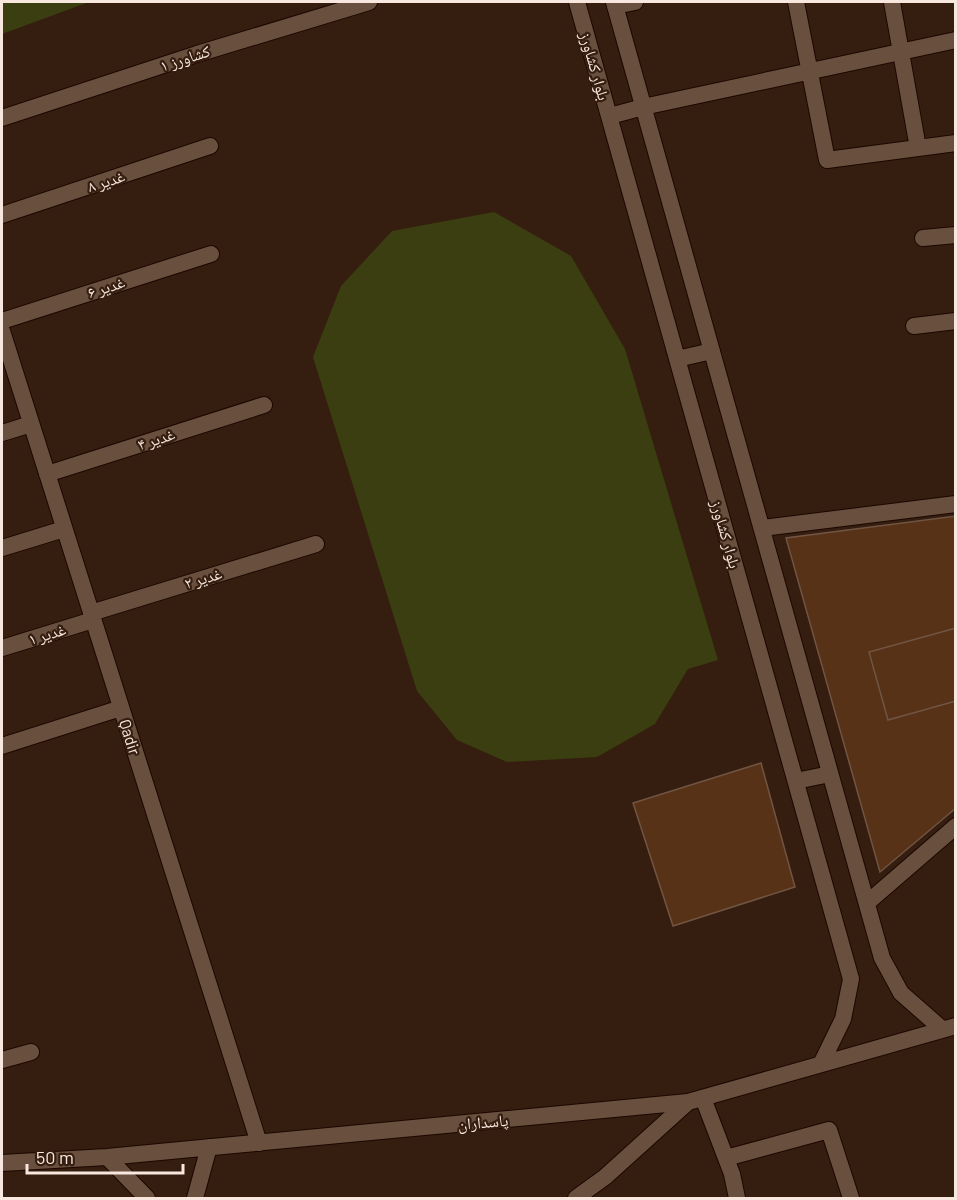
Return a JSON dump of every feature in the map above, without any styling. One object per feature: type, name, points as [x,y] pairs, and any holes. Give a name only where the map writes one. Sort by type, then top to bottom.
[{"type":"street","name":"کشاورز ۱","points":[[2,118],[197,54],[369,2]]},
{"type":"street","name":"بلوار کشاورز","points":[[578,2],[851,979],[843,1019],[821,1064]]},
{"type":"street","points":[[635,2],[614,4],[882,958],[901,993],[949,1028]]},
{"type":"street","points":[[796,2],[827,160],[956,143]]},
{"type":"street","points":[[892,2],[918,148]]},
{"type":"street","points":[[610,116],[956,40]]},
{"type":"street","name":"غدیر ۸","points":[[2,215],[210,146]]},
{"type":"street","points":[[923,238],[956,235]]},
{"type":"street","name":"غدیر ۶","points":[[2,321],[211,254]]},
{"type":"street","points":[[914,326],[956,321]]},
{"type":"street","name":"Qadir","points":[[2,331],[259,1143]]},
{"type":"street","points":[[677,359],[712,351]]},
{"type":"street","name":"غدیر ۴","points":[[47,474],[264,405]]},
{"type":"street","points":[[2,433],[31,424]]},
{"type":"street","points":[[762,528],[956,504]]},
{"type":"street","points":[[2,548],[64,529]]},
{"type":"street","name":"غدیر ۲","points":[[92,617],[316,544]]},
{"type":"street","name":"غدیر ۱","points":[[2,648],[92,617]]},
{"type":"street","points":[[2,746],[121,708]]},
{"type":"street","points":[[795,781],[830,774]]},
{"type":"street","points":[[867,903],[956,826]]},
{"type":"street","name":"پاسداران","points":[[2,1163],[107,1157],[695,1100],[949,1028]]},
{"type":"street","points":[[2,1060],[31,1052]]},
{"type":"street","points":[[576,1198],[605,1177],[695,1100],[726,1158],[738,1198]]},
{"type":"street","points":[[726,1158],[829,1130],[851,1198]]},
{"type":"street","points":[[195,1198],[209,1147]]},
{"type":"street","points":[[107,1157],[147,1198]]},
{"type":"green space","points":[[2,2],[89,2],[2,34]]},
{"type":"green space","points":[[494,212],[571,256],[625,349],[718,660],[688,669],[655,724],[597,757],[507,762],[457,740],[417,691],[313,357],[341,286],[392,231]]},
{"type":"building","points":[[956,516],[956,808],[880,872],[786,538]]},
{"type":"building","points":[[956,628],[956,701],[888,720],[869,652]]},
{"type":"building","points":[[761,763],[795,887],[673,926],[633,803]]}]
